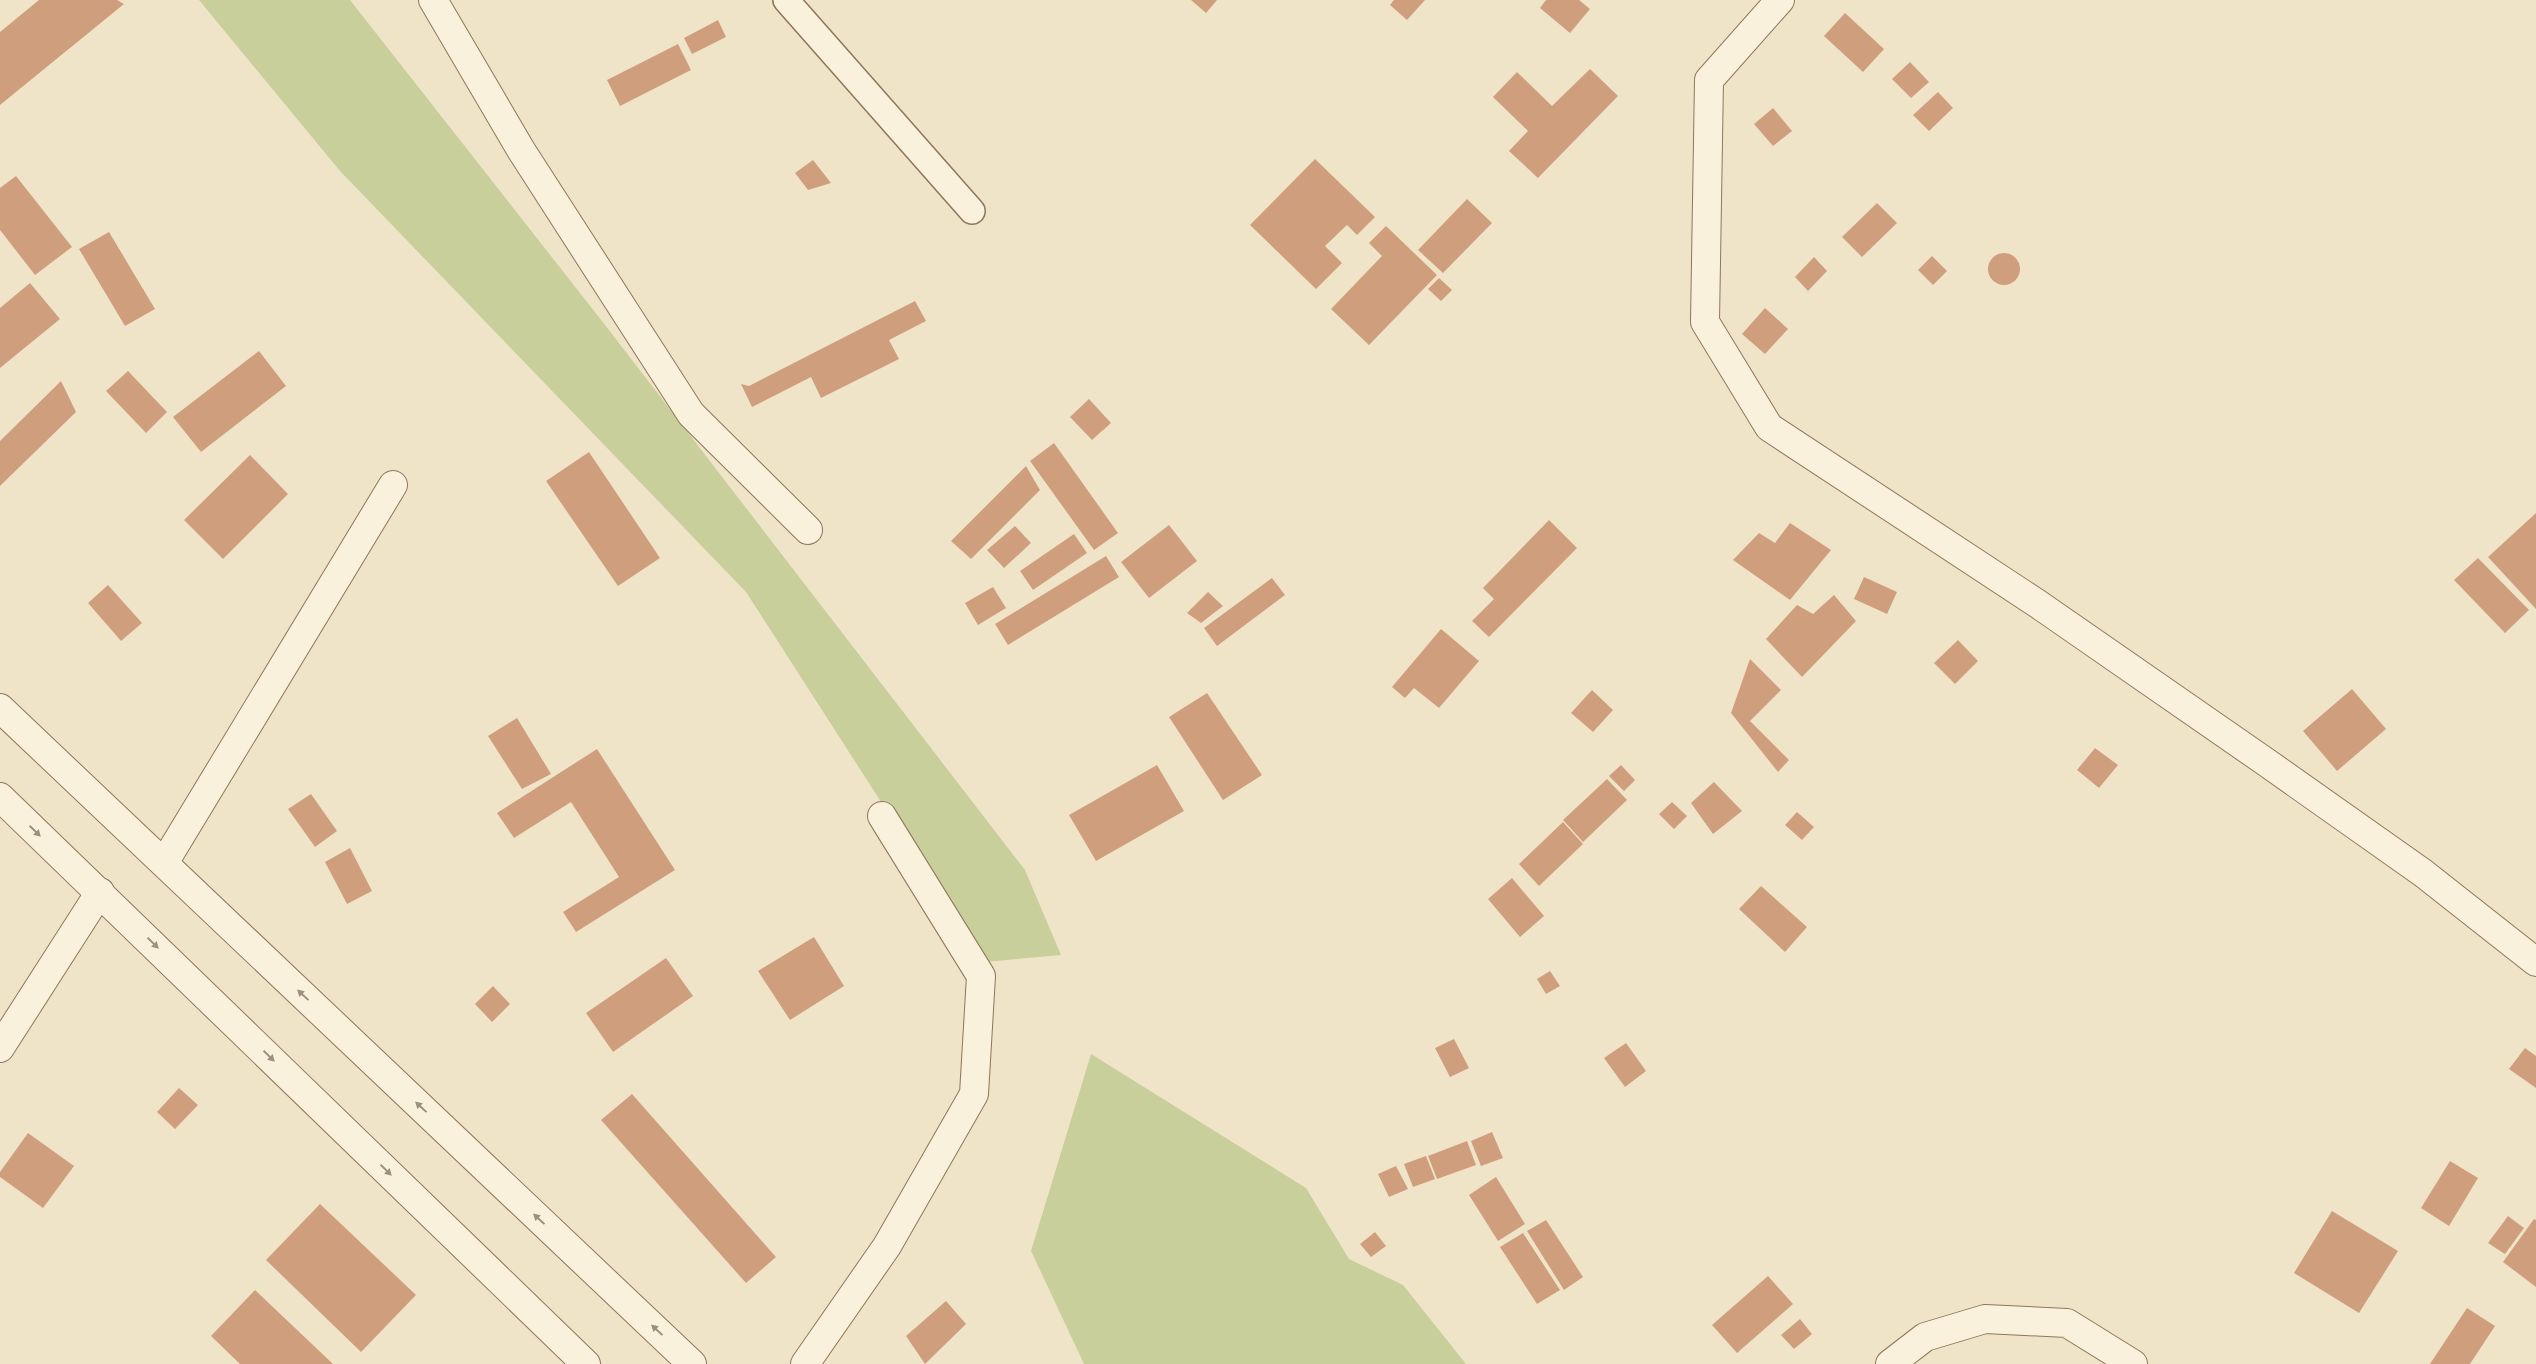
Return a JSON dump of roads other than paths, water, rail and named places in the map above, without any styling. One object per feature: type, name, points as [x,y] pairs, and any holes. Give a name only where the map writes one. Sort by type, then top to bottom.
[{"type":"street","points":[[433,0],[521,150],[691,414],[808,530]]},
{"type":"street","points":[[1780,0],[1709,80],[1704,322],[1769,428],[2038,604],[2255,755],[2423,873],[2536,962]]},
{"type":"street","points":[[164,863],[393,485]]},
{"type":"street","points":[[0,708],[692,1364]]},
{"type":"street","points":[[0,797],[586,1364]]},
{"type":"street","points":[[805,1364],[887,1246],[974,1094],[981,976],[882,816]]},
{"type":"street","points":[[0,1048],[100,892]]},
{"type":"street","points":[[1890,1364],[1925,1337],[1985,1319],[2067,1323],[2133,1364]]},
{"type":"lane","points":[[786,0],[972,211]]}]
